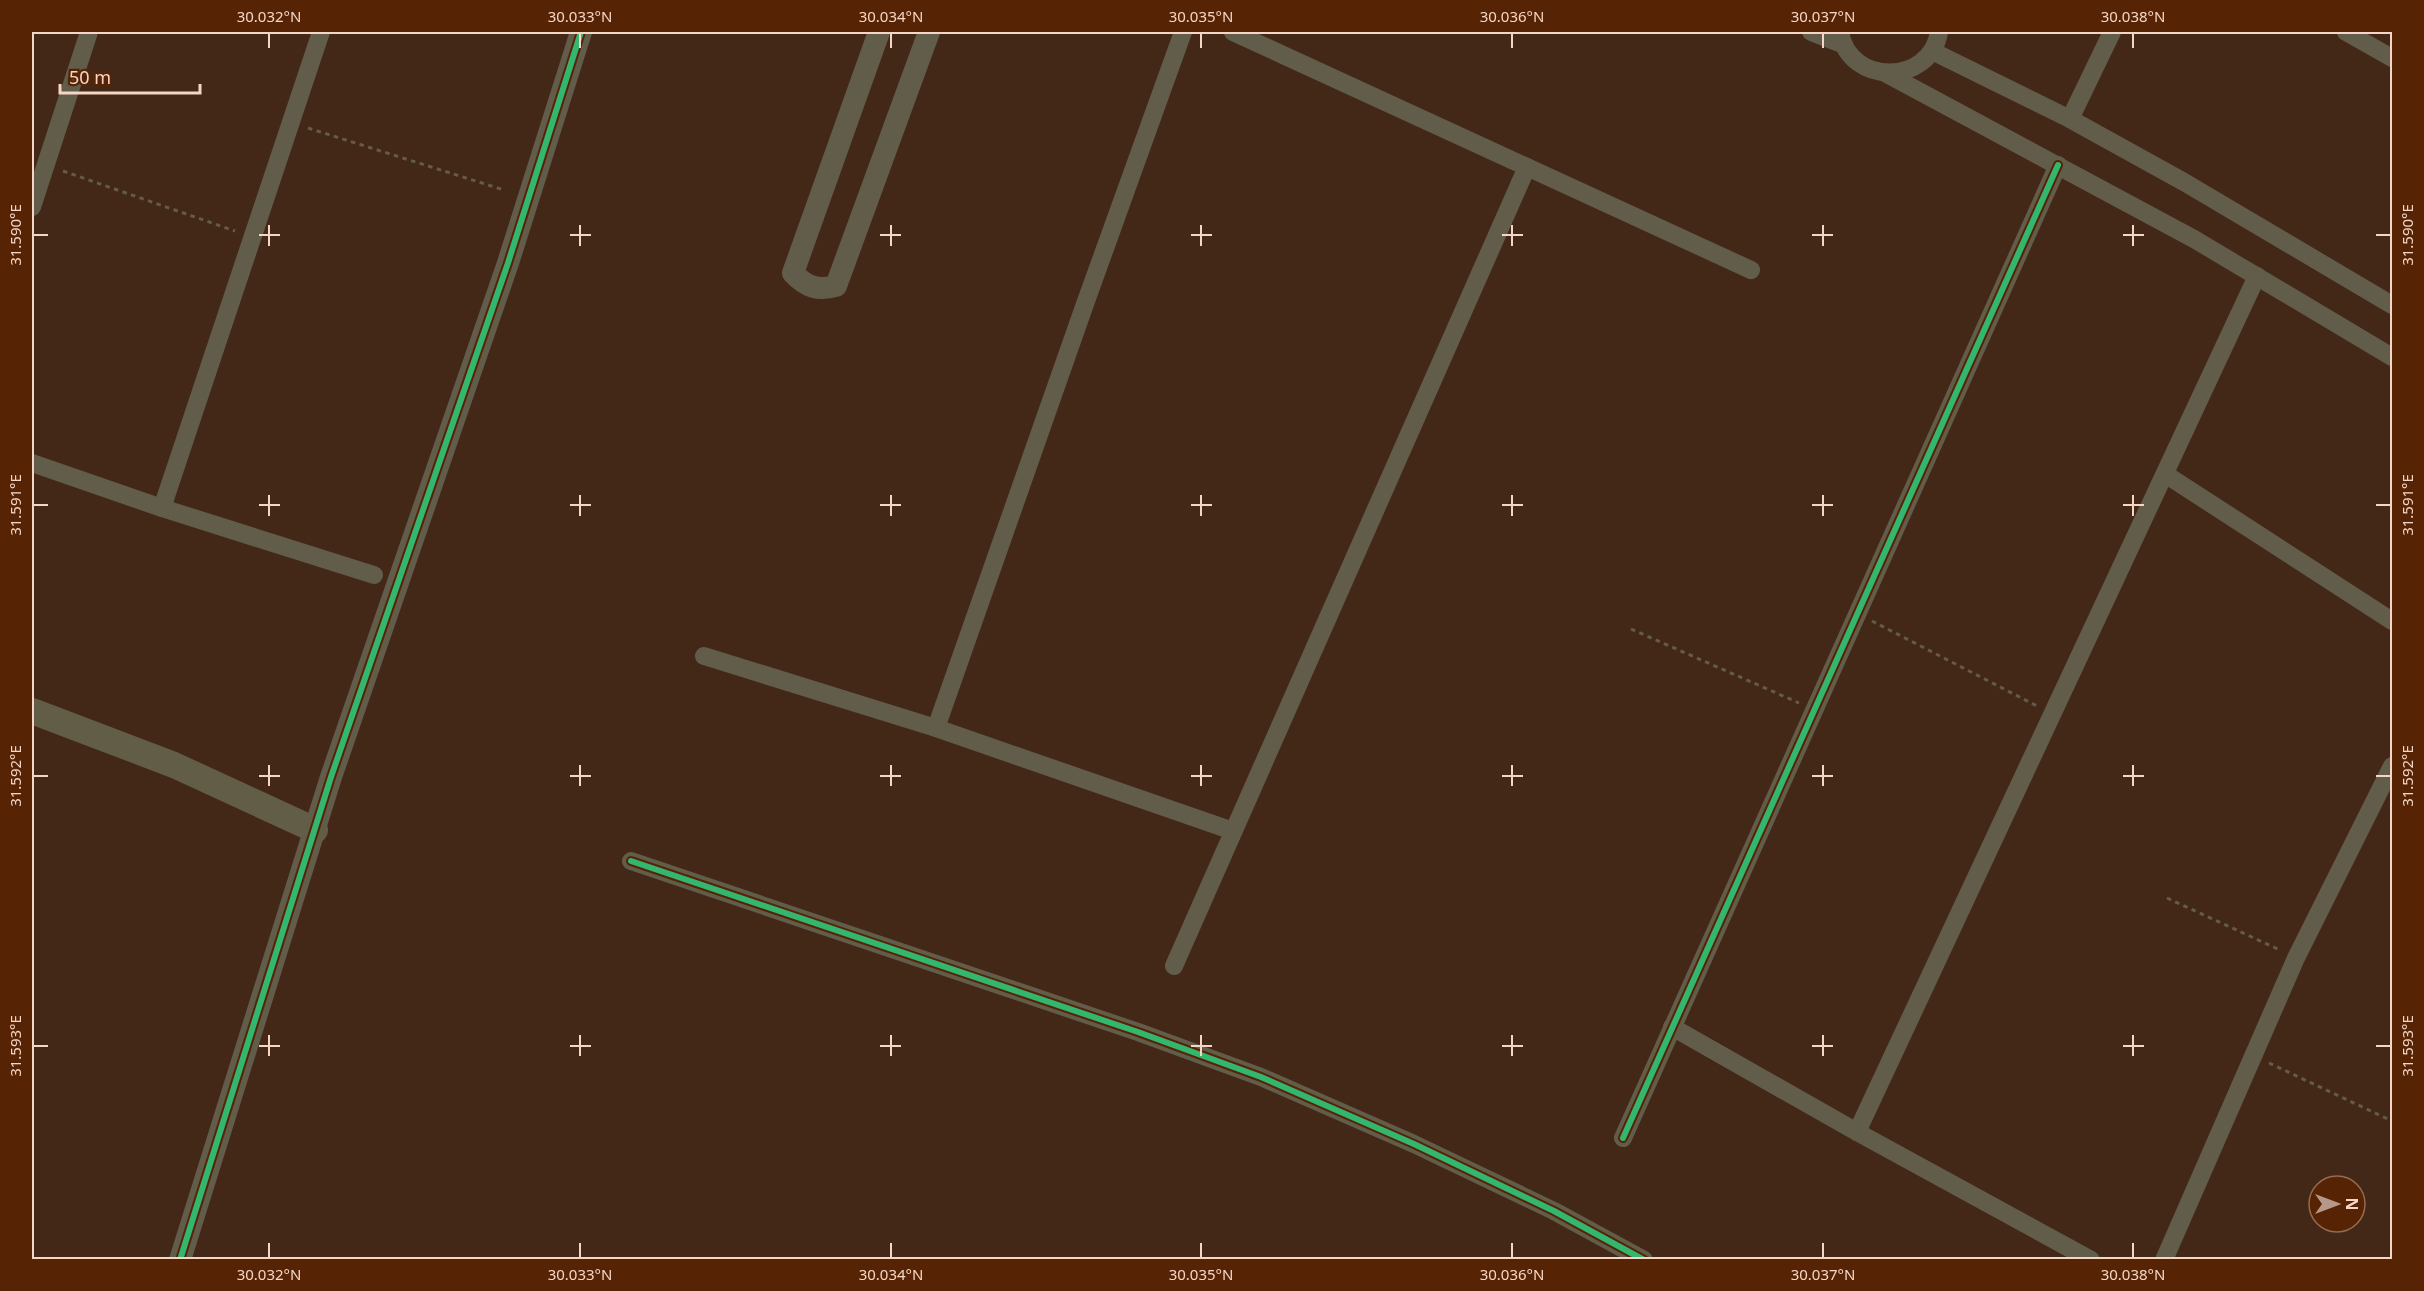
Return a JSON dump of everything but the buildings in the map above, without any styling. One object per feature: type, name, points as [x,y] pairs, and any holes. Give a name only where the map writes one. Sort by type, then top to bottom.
[{"type":"main road","points":[[32,711],[174,765],[315,830]]},
{"type":"street","points":[[32,207],[89,32]]},
{"type":"street","points":[[162,508],[321,32]]},
{"type":"street","points":[[180,1260],[364,679],[508,263],[581,32]]},
{"type":"street","points":[[879,32],[793,273],[812,288],[824,289],[836,286],[929,32]]},
{"type":"street","points":[[936,728],[1081,315],[1184,32]]},
{"type":"street","points":[[1233,32],[1751,270]]},
{"type":"street","points":[[1811,32],[1842,38],[1858,63],[1873,71],[1887,74],[2058,165],[2257,276],[2392,357]]},
{"type":"street","points":[[1887,74],[1913,69],[1924,61],[1932,51],[1939,32]]},
{"type":"street","points":[[2070,118],[2112,32]]},
{"type":"street","points":[[2346,32],[2392,58]]},
{"type":"street","points":[[1932,51],[2070,118],[2184,182],[2392,305]]},
{"type":"street","points":[[1623,1138],[2058,165]]},
{"type":"street","points":[[1174,966],[1527,167]]},
{"type":"street","points":[[1857,1132],[2257,276]]},
{"type":"street","points":[[32,463],[162,508],[374,575]]},
{"type":"street","points":[[2165,474],[2392,621]]},
{"type":"street","points":[[704,656],[936,728],[1233,831]]},
{"type":"street","points":[[2164,1260],[2295,958],[2392,766]]},
{"type":"street","points":[[631,861],[1138,1032],[1261,1077],[1554,1211],[1644,1260]]},
{"type":"street","points":[[1672,1026],[1857,1132],[2091,1260]]},
{"type":"path","points":[[291,123],[504,190]]},
{"type":"path","points":[[46,165],[254,237]]},
{"type":"path","points":[[1857,614],[2053,714]]},
{"type":"path","points":[[1631,629],[1814,710]]},
{"type":"path","points":[[2167,898],[2295,958]]},
{"type":"path","points":[[2252,1055],[2392,1121]]},
{"type":"cycle path","points":[[180,1260],[331,777],[508,263],[581,32]]},
{"type":"cycle path","points":[[1623,1138],[2058,165]]},
{"type":"cycle path","points":[[631,861],[1138,1032],[1261,1077],[1414,1144],[1554,1211],[1644,1260]]}]
